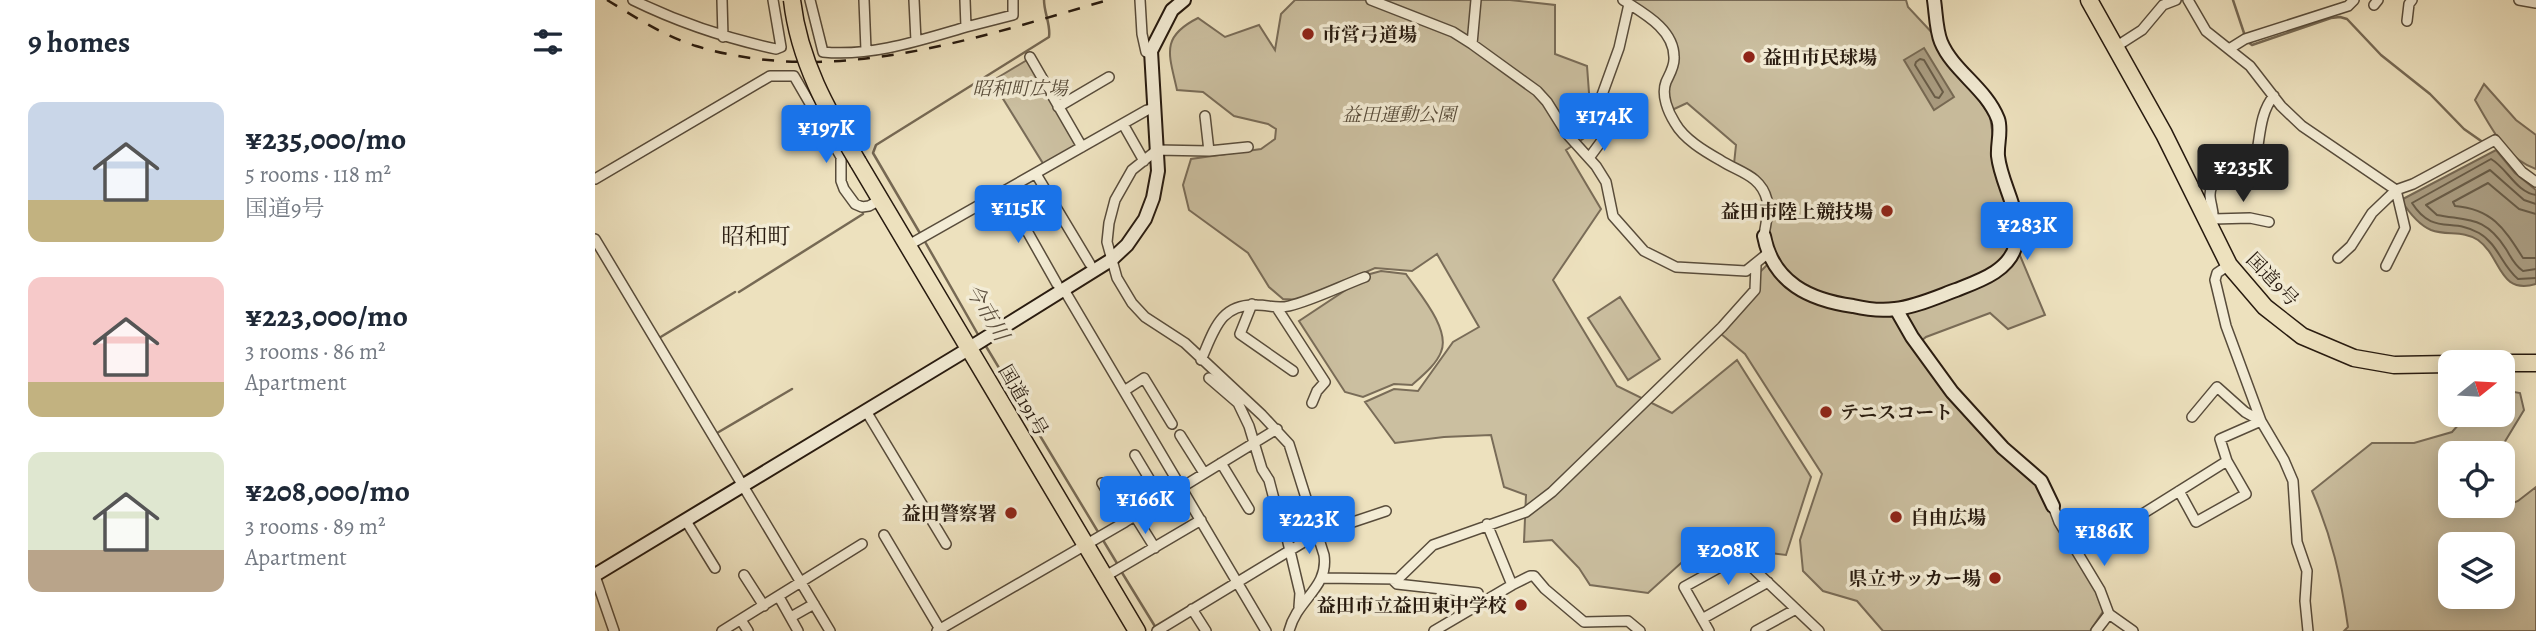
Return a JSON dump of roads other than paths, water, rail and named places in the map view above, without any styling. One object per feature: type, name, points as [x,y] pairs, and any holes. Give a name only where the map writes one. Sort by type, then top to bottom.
[{"type":"highway","name":"国道191号","points":[[792,0],[802,50],[814,83],[907,246],[1136,631]]},
{"type":"highway","name":"国道9号","points":[[2089,0],[2117,46],[2211,221],[2229,265],[2265,307],[2302,336],[2354,358],[2395,365],[2438,364]]},
{"type":"highway","points":[[2515,363],[2536,363]]},
{"type":"street","points":[[633,0],[682,23],[723,37],[776,49],[781,47],[773,0]]},
{"type":"street","points":[[722,0],[723,37]]},
{"type":"street","points":[[810,0],[823,52],[892,47],[1013,15],[1013,0]]},
{"type":"street","points":[[864,0],[866,50]]},
{"type":"street","points":[[914,0],[916,41]]},
{"type":"street","points":[[965,0],[966,27]]},
{"type":"street","points":[[1140,0],[1142,34],[1146,52],[1151,51]]},
{"type":"street","points":[[614,631],[595,575],[969,348],[1060,286],[1111,260],[1127,245],[1145,219],[1153,198],[1158,172],[1151,51],[1156,36],[1172,10],[1184,0]]},
{"type":"street","points":[[1371,0],[1453,32],[1537,91],[1606,183],[1612,216],[1625,232],[1652,256],[1676,267],[1746,271],[1767,254]]},
{"type":"street","points":[[1472,44],[1476,0]]},
{"type":"street","points":[[1589,158],[1603,139],[1606,129],[1598,106],[1619,48],[1626,2],[1664,31],[1672,46],[1675,60],[1664,86],[1670,114],[1683,135],[1720,161],[1754,178],[1763,188],[1768,202],[1764,236],[1767,254],[1795,287],[1829,303],[1867,309],[1896,309],[1980,281],[1997,272],[2009,259],[2016,246],[2017,221],[1998,157],[1999,121],[1988,102],[1949,55],[1941,40],[1934,0]]},
{"type":"street","points":[[2117,46],[2142,30],[2163,5],[2176,0]]},
{"type":"street","points":[[2188,0],[2206,31],[2250,66],[2302,126],[2396,190],[2406,229],[2386,266]]},
{"type":"street","points":[[2229,49],[2247,38],[2348,6],[2354,0]]},
{"type":"street","points":[[2407,21],[2411,0]]},
{"type":"street","points":[[2519,0],[2536,3]]},
{"type":"street","points":[[1030,57],[1082,147]]},
{"type":"street","points":[[595,179],[770,76],[794,76],[841,157],[841,181],[844,189],[855,204],[862,207],[880,200]]},
{"type":"street","points":[[1058,107],[1109,77]]},
{"type":"street","points":[[2269,222],[2250,218],[2211,221],[2214,213],[2210,195],[2223,160],[2244,152],[2257,152],[2269,101],[2274,96]]},
{"type":"street","points":[[907,246],[1147,110],[1155,108]]},
{"type":"street","points":[[1205,116],[1209,151]]},
{"type":"street","points":[[1123,124],[1144,161]]},
{"type":"street","points":[[2338,258],[2351,246],[2372,213],[2396,190],[2413,184],[2495,140],[2522,172],[2536,182]]},
{"type":"street","points":[[1248,147],[1209,151],[1157,150],[1132,170],[1115,200],[1107,242],[1111,260],[1125,293],[1145,317],[1185,343],[1277,429],[1289,444],[1326,567],[1323,578],[1299,607],[1289,631]]},
{"type":"street","points":[[1036,174],[1090,264]]},
{"type":"street","points":[[1005,192],[1266,631]]},
{"type":"street","points":[[595,239],[830,631]]},
{"type":"street","points":[[1323,578],[1398,579],[1433,545],[1526,512],[1588,459],[1730,319],[1755,290],[1756,265]]},
{"type":"street","points":[[2229,265],[2217,273],[2215,280],[2226,326],[2261,421],[2293,481],[2297,542],[2307,571],[2305,601],[2308,631]]},
{"type":"street","points":[[1201,360],[1218,323],[1228,310],[1242,304],[1277,308],[1291,306],[1365,277]]},
{"type":"street","points":[[1252,304],[1240,334],[1293,371]]},
{"type":"street","points":[[1277,308],[1325,382],[1312,403]]},
{"type":"street","points":[[1896,309],[1912,337],[1952,391],[2003,448],[2041,481],[2100,590],[2109,614],[2133,631]]},
{"type":"street","points":[[1123,391],[1144,378],[1172,424]]},
{"type":"street","points":[[1209,378],[1238,402],[1249,426],[1262,469],[1281,513],[1300,593],[1299,607]]},
{"type":"street","points":[[2192,417],[2217,387],[2245,412],[2261,421]]},
{"type":"street","points":[[866,411],[946,544]]},
{"type":"street","points":[[2179,491],[2196,522],[2246,494],[2227,461],[2220,439],[2261,421]]},
{"type":"street","points":[[884,534],[939,630],[1162,500],[1277,429]]},
{"type":"street","points":[[1180,435],[1204,473]]},
{"type":"street","points":[[1135,455],[1162,500]]},
{"type":"street","points":[[2069,536],[2099,530],[2144,513],[2227,461]]},
{"type":"street","points":[[1221,463],[1249,509]]},
{"type":"street","points":[[1102,483],[1125,522]]},
{"type":"street","points":[[1157,631],[1317,534],[1386,511]]},
{"type":"street","points":[[1135,516],[1155,548]]},
{"type":"street","points":[[1104,578],[1201,520]]},
{"type":"street","points":[[686,521],[715,568]]},
{"type":"street","points":[[1487,524],[1512,586]]},
{"type":"street","points":[[722,631],[802,584],[862,544]]},
{"type":"street","points":[[1709,631],[1684,587],[1740,556],[1819,631]]},
{"type":"street","points":[[744,575],[765,606]]},
{"type":"street","points":[[1434,631],[1530,576],[1534,576],[1545,589],[1584,622],[1628,621],[1640,631]]},
{"type":"street","points":[[1393,580],[1397,584],[1478,593]]},
{"type":"street","points":[[1702,619],[1768,582]]},
{"type":"street","points":[[779,597],[798,631]]},
{"type":"street","points":[[791,617],[814,604]]},
{"type":"street","points":[[1192,609],[1206,631]]},
{"type":"street","points":[[1756,631],[1796,609]]},
{"type":"street","points":[[2096,631],[2109,614]]},
{"type":"street","points":[[741,620],[748,631]]},
{"type":"water","points":[[1924,48],[1954,97],[1934,110],[1904,60]]},
{"type":"water","points":[[2496,150],[2515,173],[2536,190],[2536,284],[2514,284],[2507,279],[2486,247],[2478,240],[2467,235],[2437,232],[2427,228],[2401,200]]},
{"type":"waterway","name":"今市川","points":[[921,235],[873,153],[876,145],[1049,37],[1044,0]]},
{"type":"waterway","points":[[2233,0],[2245,36]]},
{"type":"waterway","points":[[2248,42],[2252,45],[2331,18],[2347,19],[2381,55],[2430,94],[2464,129],[2484,143]]},
{"type":"waterway","points":[[739,292],[863,214]]},
{"type":"waterway","name":"今市川","points":[[924,240],[980,338]]},
{"type":"waterway","points":[[659,338],[735,292]]},
{"type":"waterway","name":"今市川","points":[[984,343],[1118,565]]},
{"type":"waterway","points":[[717,433],[792,389]]},
{"type":"waterway","name":"今市川","points":[[1121,571],[1156,628]]},
{"type":"railway","points":[[607,0],[661,32],[696,46],[748,58],[800,62],[852,60],[904,53],[1007,29],[1108,0]]},
{"type":"place","name":"市営弓道場","points":[[1308,34]]},
{"type":"place","name":"益田市民球場","points":[[1749,57]]},
{"type":"place","name":"益田市陸上競技場","points":[[1887,211]]},
{"type":"place","name":"テニスコート","points":[[1826,412]]},
{"type":"place","name":"益田警察署","points":[[1011,513]]},
{"type":"place","name":"自由広場","points":[[1896,517]]},
{"type":"place","name":"県立サッカー場","points":[[1995,578]]},
{"type":"place","name":"益田市立益田東中学校","points":[[1521,605]]},
{"type":"district","name":"昭和町","points":[[756,236]]},
{"type":"park label","name":"昭和町広場","points":[[1020,88]]},
{"type":"park label","name":"益田運動公園","points":[[1399,114]]}]
